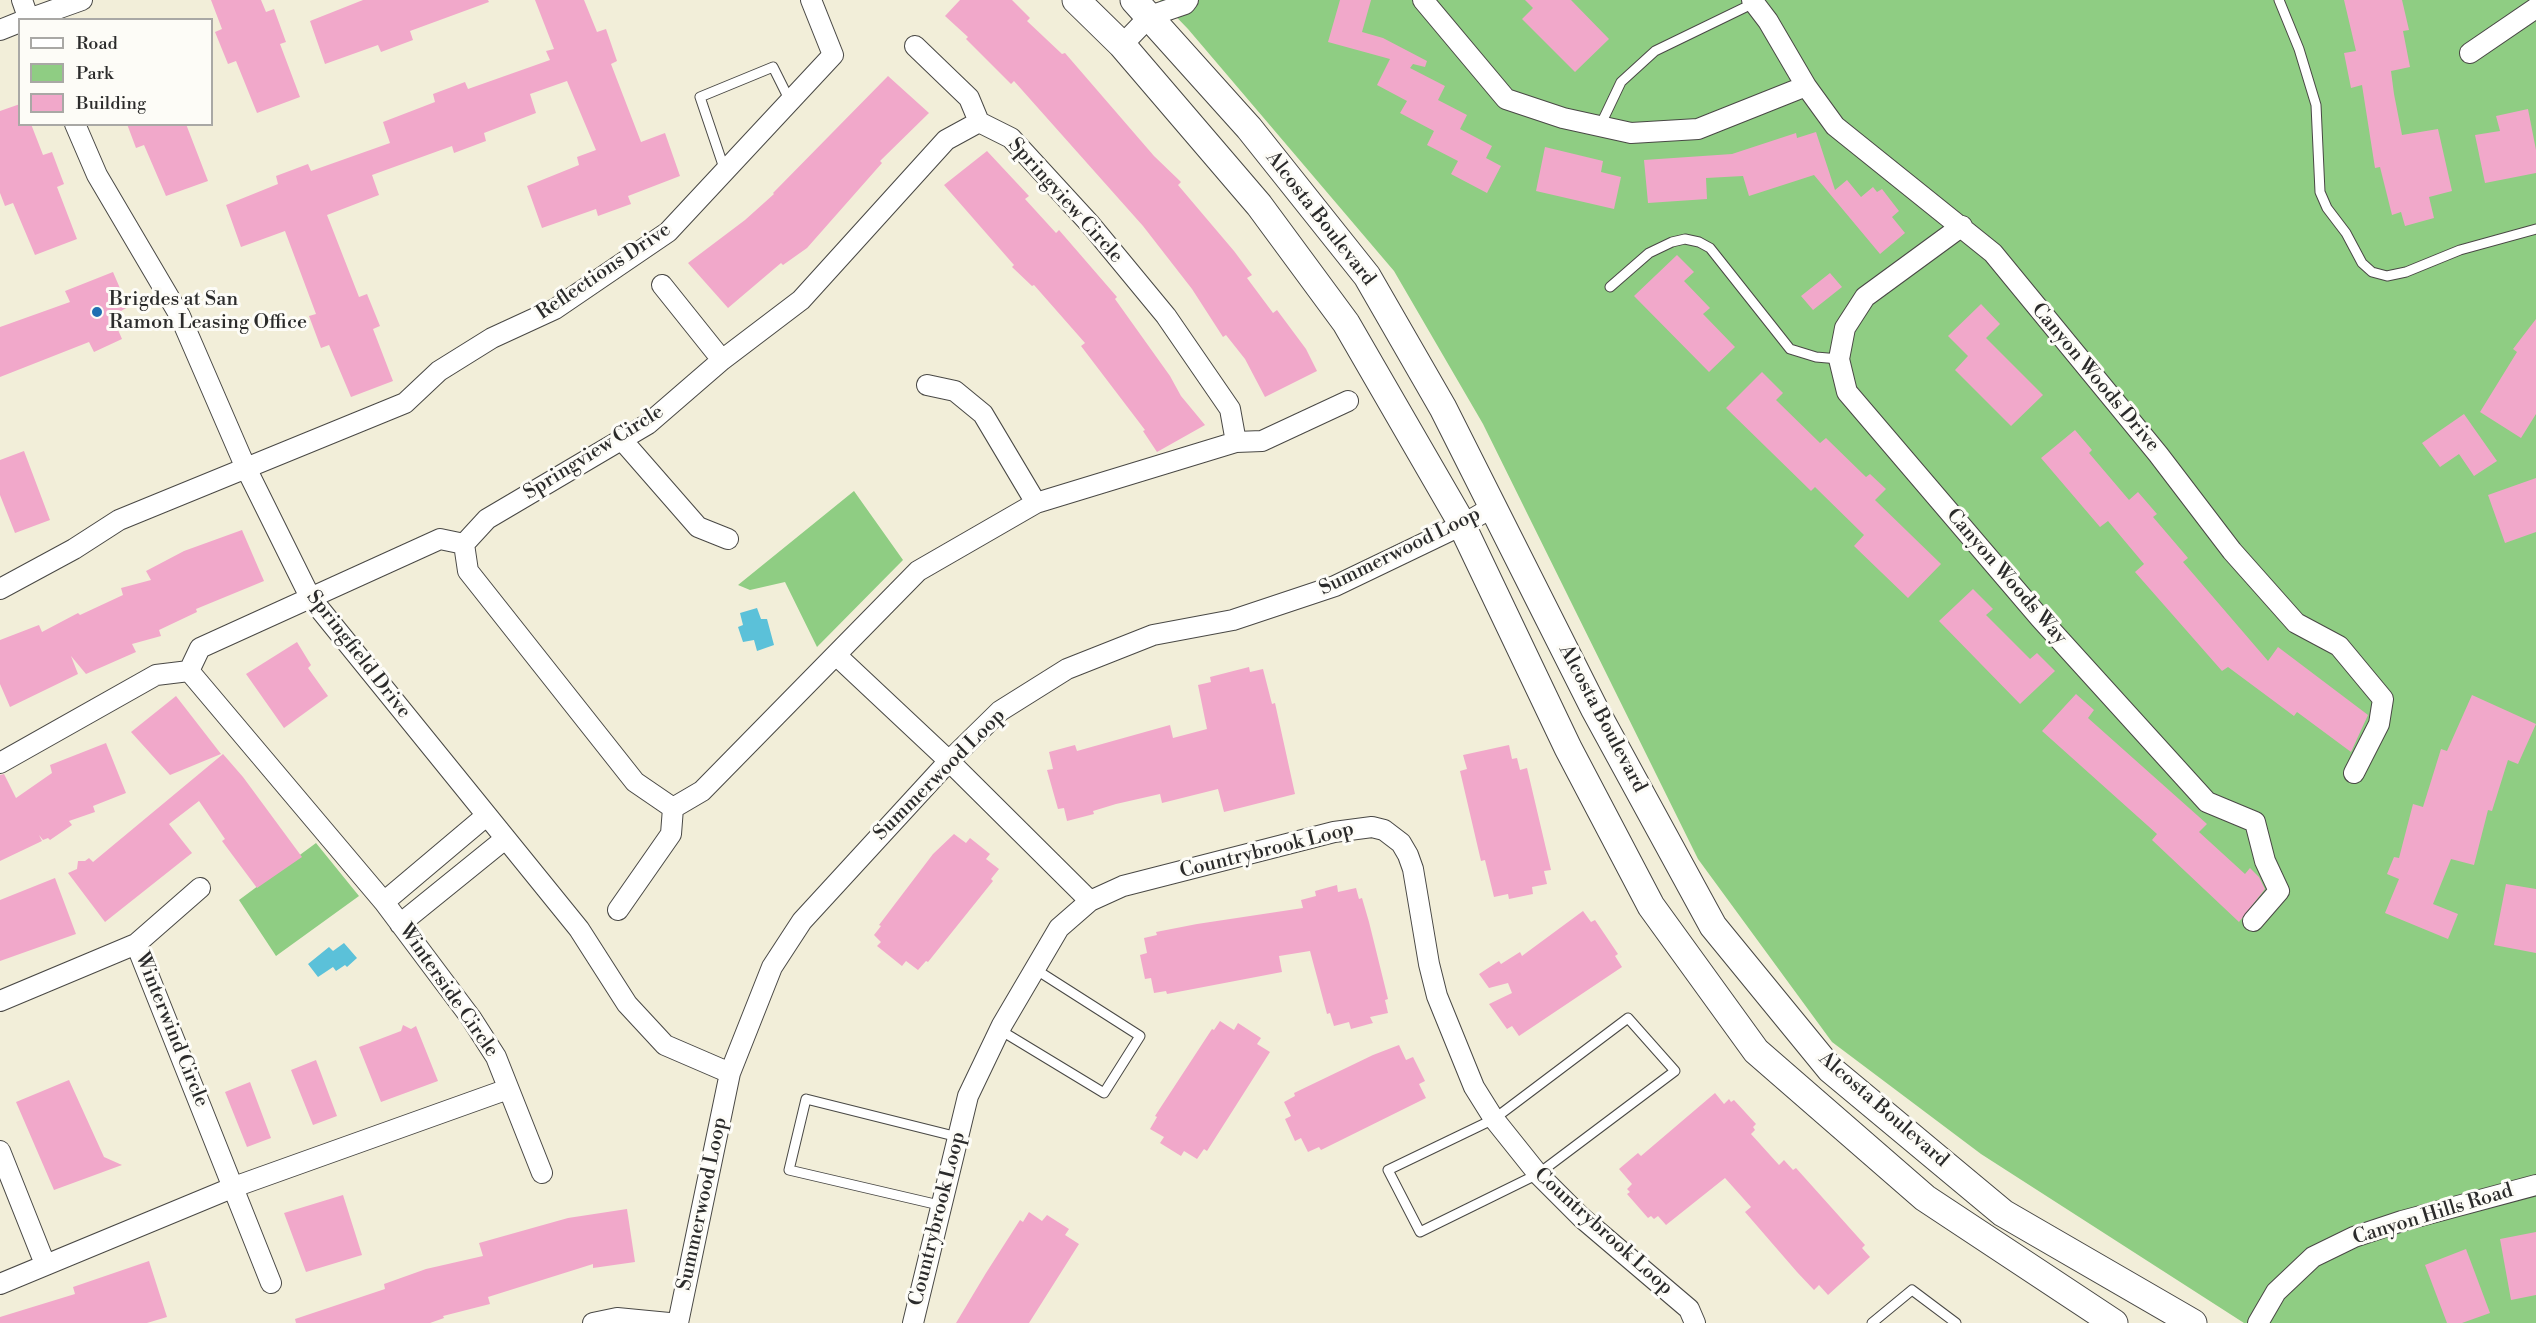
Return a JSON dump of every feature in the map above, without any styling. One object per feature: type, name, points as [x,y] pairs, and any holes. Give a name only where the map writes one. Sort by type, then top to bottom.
[{"type":"main road","name":"Alcosta Boulevard","points":[[1076,0],[1122,45],[1259,205],[1346,323],[1462,525],[1568,748],[1651,906],[1756,1051],[1925,1198],[2114,1323]]},
{"type":"main road","name":"Alcosta Boulevard","points":[[1146,5],[1249,128],[1367,276],[1443,408],[1594,708],[1713,926],[1830,1069],[2003,1212],[2193,1323]]},
{"type":"street","points":[[25,16],[82,0]]},
{"type":"street","name":"Reflections Drive","points":[[0,589],[74,549],[119,520],[245,466],[405,403],[439,372],[492,338],[555,309],[668,232],[833,55],[811,0]]},
{"type":"street","points":[[1122,45],[1146,5],[1185,4],[1188,0]]},
{"type":"street","points":[[1424,0],[1506,99],[1563,118],[1631,133],[1698,129],[1806,86]]},
{"type":"street","name":"Canyon Woods Drive","points":[[1753,2],[1768,21],[1806,86],[1835,126],[1962,226],[1993,254],[2158,454],[2232,551],[2296,623],[2340,646],[2382,699],[2379,724],[2354,773]]},
{"type":"street","points":[[2470,52],[2536,8]]},
{"type":"street","points":[[0,30],[18,20]]},
{"type":"street","points":[[915,46],[969,98],[980,122]]},
{"type":"street","name":"Springview Circle","points":[[464,544],[487,519],[648,424],[722,360],[801,300],[946,140],[980,122],[1011,138],[1090,224],[1166,316],[1230,408],[1236,442]]},
{"type":"street","name":"Springfield Drive","points":[[76,126],[97,175],[180,316],[245,466],[310,597],[579,929],[627,1004],[665,1045],[730,1074]]},
{"type":"street","name":"Canyon Woods Way","points":[[1962,226],[1865,297],[1845,328],[1839,359],[1847,392],[2040,618],[2207,802],[2255,822],[2265,861],[2279,891],[2253,921]]},
{"type":"street","points":[[662,285],[722,360]]},
{"type":"street","points":[[927,385],[955,391],[983,414],[1036,503]]},
{"type":"street","points":[[673,808],[702,791],[918,571],[1036,503],[1236,442],[1262,441],[1348,400]]},
{"type":"street","points":[[622,440],[698,527],[728,539]]},
{"type":"street","name":"Summerwood Loop","points":[[678,1323],[730,1074],[772,967],[802,921],[950,761],[1000,711],[1067,669],[1153,635],[1233,620],[1335,586],[1462,525],[1493,507]]},
{"type":"street","points":[[1,761],[156,675],[189,671],[200,648],[440,539],[464,544],[468,571],[635,782],[673,808]]},
{"type":"street","points":[[836,655],[950,761],[1090,902]]},
{"type":"street","name":"Winterside Circle","points":[[189,671],[384,902],[471,1018],[496,1057],[542,1173]]},
{"type":"street","points":[[618,910],[671,834],[673,808]]},
{"type":"street","points":[[384,902],[486,816]]},
{"type":"street","name":"Countrybrook Loop","points":[[913,1323],[939,1205],[968,1096],[1000,1030],[1059,928],[1090,902],[1124,886],[1334,832],[1372,827],[1384,831],[1401,843],[1413,869],[1429,964],[1437,996],[1474,1087],[1494,1119],[1538,1174],[1582,1218],[1689,1310],[1695,1323]]},
{"type":"street","points":[[400,924],[505,839]]},
{"type":"street","points":[[136,944],[200,888]]},
{"type":"street","name":"Winterwind Circle","points":[[0,1001],[136,944],[271,1283]]},
{"type":"street","points":[[0,1284],[234,1187],[508,1089]]},
{"type":"street","points":[[0,1150],[45,1264]]},
{"type":"street","name":"Canyon Hills Road","points":[[2258,1323],[2276,1292],[2313,1257],[2354,1237],[2402,1221],[2536,1185]]},
{"type":"street","points":[[593,1323],[617,1318],[669,1323]]},
{"type":"lane","points":[[2279,0],[2299,49],[2316,105],[2320,192],[2327,208],[2346,233],[2362,263],[2372,272],[2387,276],[2406,272],[2460,250],[2536,229]]},
{"type":"lane","points":[[1600,126],[1621,82],[1655,51],[1753,2]]},
{"type":"lane","points":[[725,171],[700,97],[773,68],[790,101]]},
{"type":"lane","points":[[1610,287],[1649,254],[1672,242],[1685,239],[1699,242],[1710,248],[1790,349],[1816,357],[1839,359]]},
{"type":"lane","points":[[1000,1030],[1104,1093],[1140,1036],[1035,969]]},
{"type":"lane","points":[[1628,1018],[1675,1071],[1538,1174],[1420,1232],[1388,1170],[1494,1119],[1628,1018]]},
{"type":"lane","points":[[939,1205],[789,1170],[806,1100],[958,1137]]},
{"type":"lane","points":[[1872,1323],[1912,1290],[1956,1323]]},
{"type":"green space","points":[[1160,0],[2536,0],[2536,1323],[2244,1323],[1981,1154],[1832,1042],[1698,859],[1483,424],[1394,271],[1188,29]]},
{"type":"green space","points":[[854,491],[903,560],[817,647],[785,582],[750,590],[738,585]]},
{"type":"green space","points":[[316,843],[359,896],[276,956],[239,900]]},
{"type":"water","points":[[757,608],[761,619],[767,619],[774,645],[757,651],[754,640],[743,642],[738,627],[743,625],[740,613]]},
{"type":"water","points":[[344,943],[357,958],[347,967],[345,965],[336,971],[333,967],[318,977],[308,964],[329,947],[333,951]]},
{"type":"building","points":[[211,0],[261,0],[266,12],[274,9],[286,42],[280,44],[300,97],[257,113],[236,61],[228,64],[215,32],[222,29]]},
{"type":"building","points":[[363,0],[488,0],[489,2],[410,31],[413,40],[381,52],[378,45],[325,64],[310,21]]},
{"type":"building","points":[[535,0],[584,0],[597,32],[606,29],[617,61],[611,64],[641,142],[665,133],[680,176],[628,196],[631,204],[598,216],[596,209],[542,228],[527,186],[579,165],[577,157],[596,150],[567,81],[530,94],[536,113],[484,133],[486,141],[454,153],[452,146],[372,175],[379,195],[327,215],[359,297],[367,294],[380,326],[373,329],[393,381],[351,397],[329,345],[321,348],[309,316],[316,314],[285,231],[241,247],[226,205],[278,184],[276,176],[308,164],[311,171],[390,143],[383,122],[435,102],[433,94],[465,82],[468,89],[550,60],[546,51],[554,49]]},
{"type":"building","points":[[960,0],[1012,0],[1030,18],[1027,21],[1062,54],[1065,53],[1154,156],[1181,182],[1178,185],[1252,275],[1247,278],[1273,313],[1277,310],[1306,349],[1317,371],[1265,397],[1245,359],[1226,335],[1223,337],[1192,289],[1143,226],[1014,81],[1011,84],[966,39],[968,37],[945,16]]},
{"type":"building","points":[[1340,0],[1371,0],[1362,32],[1383,38],[1427,61],[1425,67],[1413,64],[1410,68],[1445,86],[1438,100],[1467,115],[1460,129],[1492,146],[1486,158],[1501,166],[1487,193],[1451,174],[1458,161],[1427,145],[1434,131],[1400,113],[1407,101],[1377,85],[1390,59],[1328,42]]},
{"type":"building","points":[[1525,0],[1571,0],[1609,39],[1575,72],[1522,19],[1533,8]]},
{"type":"building","points":[[2344,0],[2402,0],[2409,30],[2403,31],[2410,67],[2391,71],[2402,135],[2438,129],[2452,191],[2429,197],[2434,218],[2405,226],[2401,212],[2392,215],[2380,167],[2375,168],[2362,85],[2351,88],[2344,53],[2356,51]]},
{"type":"building","points":[[888,76],[929,113],[880,161],[882,163],[807,248],[783,265],[781,263],[728,308],[688,263],[745,220],[774,194]]},
{"type":"building","points":[[18,105],[18,126],[32,126],[43,155],[52,152],[64,184],[57,187],[77,239],[35,255],[13,203],[5,206],[0,193],[0,111]]},
{"type":"building","points":[[2528,109],[2536,150],[2536,173],[2485,183],[2475,135],[2500,131],[2496,116]]},
{"type":"building","points":[[128,126],[187,126],[208,181],[166,196],[144,145],[136,148]]},
{"type":"building","points":[[1816,132],[1835,190],[1847,180],[1861,197],[1873,187],[1877,192],[1882,189],[1899,211],[1892,217],[1905,233],[1880,254],[1814,175],[1749,196],[1743,176],[1706,178],[1707,199],[1648,203],[1644,160],[1732,154],[1796,133],[1797,138]]},
{"type":"building","points":[[1545,147],[1603,161],[1601,172],[1621,177],[1614,209],[1536,191]]},
{"type":"building","points":[[987,151],[1029,196],[1025,199],[1056,233],[1059,230],[1117,297],[1115,299],[1170,376],[1181,396],[1205,425],[1157,452],[1143,431],[1145,430],[1081,346],[1085,343],[1034,285],[1032,286],[1012,267],[1014,265],[944,185]]},
{"type":"building","points":[[1677,255],[1694,272],[1684,281],[1710,308],[1703,314],[1735,347],[1709,372],[1634,296]]},
{"type":"building","points":[[113,272],[128,307],[112,316],[122,339],[94,352],[89,342],[0,377],[0,327],[70,302],[65,291]]},
{"type":"building","points":[[1830,273],[1842,287],[1813,310],[1801,296]]},
{"type":"building","points":[[1981,304],[2000,324],[1986,338],[2043,395],[2011,426],[1955,370],[1968,356],[1948,336]]},
{"type":"building","points":[[2536,319],[2536,414],[2521,438],[2480,412],[2517,352],[2513,349]]},
{"type":"building","points":[[1762,372],[1783,393],[1776,400],[1820,443],[1826,438],[1866,477],[1870,474],[1886,489],[1875,500],[1941,564],[1908,598],[1854,546],[1864,535],[1815,487],[1811,491],[1726,408]]},
{"type":"building","points":[[2464,414],[2497,461],[2474,476],[2459,454],[2440,467],[2422,443]]},
{"type":"building","points":[[2075,430],[2092,450],[2089,453],[2129,500],[2138,492],[2157,514],[2153,517],[2188,558],[2183,562],[2268,661],[2278,647],[2368,715],[2351,752],[2297,712],[2294,716],[2228,667],[2222,671],[2135,572],[2144,564],[2108,521],[2100,527],[2041,458]]},
{"type":"building","points":[[24,451],[50,520],[15,533],[0,495],[0,460]]},
{"type":"building","points":[[2536,478],[2536,532],[2505,543],[2488,495]]},
{"type":"building","points":[[242,530],[264,581],[196,609],[197,612],[159,630],[161,636],[132,644],[136,652],[86,674],[71,656],[78,674],[10,707],[0,684],[0,640],[39,625],[42,632],[78,613],[80,615],[123,595],[121,588],[151,580],[146,571],[184,551]]},
{"type":"building","points":[[1973,589],[1993,609],[1986,615],[2030,659],[2037,653],[2055,671],[2020,704],[1939,621]]},
{"type":"building","points":[[297,642],[311,665],[308,668],[328,696],[284,728],[246,674]]},
{"type":"building","points":[[1249,667],[1250,672],[1263,669],[1272,704],[1275,703],[1295,794],[1224,812],[1218,789],[1162,803],[1160,794],[1116,804],[1093,811],[1094,814],[1067,821],[1064,808],[1058,809],[1047,770],[1053,769],[1049,752],[1075,745],[1077,751],[1170,725],[1173,738],[1207,729],[1198,685],[1211,682],[1210,677]]},
{"type":"building","points":[[2076,694],[2094,710],[2088,718],[2207,824],[2199,832],[2245,874],[2250,868],[2259,877],[2265,889],[2239,922],[2152,840],[2157,834],[2042,731]]},
{"type":"building","points":[[2472,695],[2536,724],[2518,764],[2508,760],[2492,811],[2488,810],[2474,865],[2451,859],[2433,904],[2458,914],[2448,939],[2385,913],[2399,879],[2387,874],[2394,857],[2399,858],[2413,804],[2423,807],[2441,749],[2447,751]]},
{"type":"building","points":[[176,696],[221,754],[170,775],[131,732]]},
{"type":"building","points":[[106,743],[126,793],[93,806],[95,812],[69,821],[72,825],[50,840],[48,838],[43,840],[39,835],[42,841],[0,861],[0,775],[4,774],[16,798],[52,773],[50,765]]},
{"type":"building","points":[[1509,745],[1512,759],[1517,758],[1520,770],[1527,768],[1551,870],[1544,871],[1547,884],[1532,887],[1533,894],[1509,899],[1508,894],[1494,897],[1485,860],[1481,861],[1460,771],[1467,769],[1463,755]]},
{"type":"building","points":[[223,754],[243,777],[302,857],[257,888],[222,841],[225,839],[199,801],[169,824],[192,853],[105,922],[68,873],[77,869],[78,861],[85,861],[89,858],[93,862]]},
{"type":"building","points":[[954,834],[966,843],[970,838],[990,854],[986,859],[999,869],[991,879],[993,881],[928,962],[926,961],[918,970],[906,961],[902,966],[877,946],[881,942],[874,935],[881,926],[879,925],[933,854]]},
{"type":"building","points":[[55,878],[76,934],[0,961],[0,900]]},
{"type":"building","points":[[2506,884],[2536,889],[2536,953],[2494,945]]},
{"type":"building","points":[[1337,885],[1338,892],[1356,888],[1359,899],[1362,898],[1369,922],[1388,999],[1385,1000],[1388,1013],[1370,1017],[1373,1023],[1351,1029],[1349,1022],[1334,1026],[1330,1013],[1327,1014],[1310,951],[1279,956],[1282,972],[1167,994],[1166,991],[1154,993],[1151,978],[1145,979],[1140,955],[1147,953],[1144,938],[1157,935],[1156,932],[1303,908],[1301,900],[1316,896],[1315,891]]},
{"type":"building","points":[[1583,911],[1591,922],[1595,920],[1618,954],[1615,956],[1622,967],[1519,1036],[1512,1026],[1507,1029],[1489,1004],[1512,993],[1508,983],[1489,988],[1479,974],[1499,961],[1501,964],[1520,952],[1522,956]]},
{"type":"building","points":[[1220,1021],[1234,1030],[1238,1023],[1261,1038],[1257,1044],[1270,1052],[1207,1151],[1204,1149],[1197,1159],[1184,1151],[1181,1156],[1160,1143],[1164,1137],[1150,1129],[1157,1117],[1155,1116],[1212,1029],[1214,1030]]},
{"type":"building","points":[[403,1025],[411,1029],[416,1026],[438,1081],[381,1102],[359,1047],[401,1031]]},
{"type":"building","points":[[1399,1045],[1406,1060],[1413,1057],[1425,1081],[1419,1084],[1426,1098],[1321,1150],[1319,1147],[1308,1152],[1301,1138],[1295,1141],[1285,1119],[1291,1116],[1284,1102],[1295,1096],[1294,1093]]},
{"type":"building","points":[[316,1060],[337,1116],[313,1125],[291,1070]]},
{"type":"building","points":[[69,1080],[104,1157],[122,1165],[54,1190],[16,1102]]},
{"type":"building","points":[[250,1082],[271,1138],[247,1147],[225,1092]]},
{"type":"building","points":[[1715,1093],[1724,1104],[1729,1099],[1731,1102],[1734,1100],[1756,1124],[1751,1134],[1779,1165],[1784,1160],[1793,1170],[1796,1168],[1865,1245],[1862,1248],[1870,1257],[1828,1295],[1819,1285],[1814,1290],[1797,1272],[1745,1212],[1751,1207],[1725,1178],[1666,1225],[1658,1216],[1654,1219],[1651,1216],[1648,1218],[1627,1194],[1630,1192],[1627,1189],[1632,1184],[1619,1169],[1638,1153],[1641,1156]]},
{"type":"building","points":[[343,1195],[362,1255],[306,1272],[284,1213]]},
{"type":"building","points":[[627,1209],[635,1262],[593,1268],[593,1264],[488,1297],[490,1304],[443,1316],[444,1318],[430,1323],[296,1323],[295,1319],[385,1289],[384,1284],[426,1269],[483,1256],[479,1243],[568,1218]]},
{"type":"building","points":[[1029,1212],[1042,1221],[1047,1215],[1069,1229],[1065,1235],[1079,1244],[1029,1323],[956,1323],[1020,1220],[1023,1222]]},
{"type":"building","points":[[2536,1232],[2536,1295],[2511,1300],[2500,1239]]},
{"type":"building","points":[[2466,1249],[2490,1313],[2462,1323],[2447,1323],[2425,1265]]},
{"type":"building","points":[[149,1261],[167,1317],[147,1323],[0,1323],[0,1317],[75,1294],[73,1287]]},
{"type":"place","name":"Brigdes at San Ramon Leasing Office","points":[[97,312]]}]
